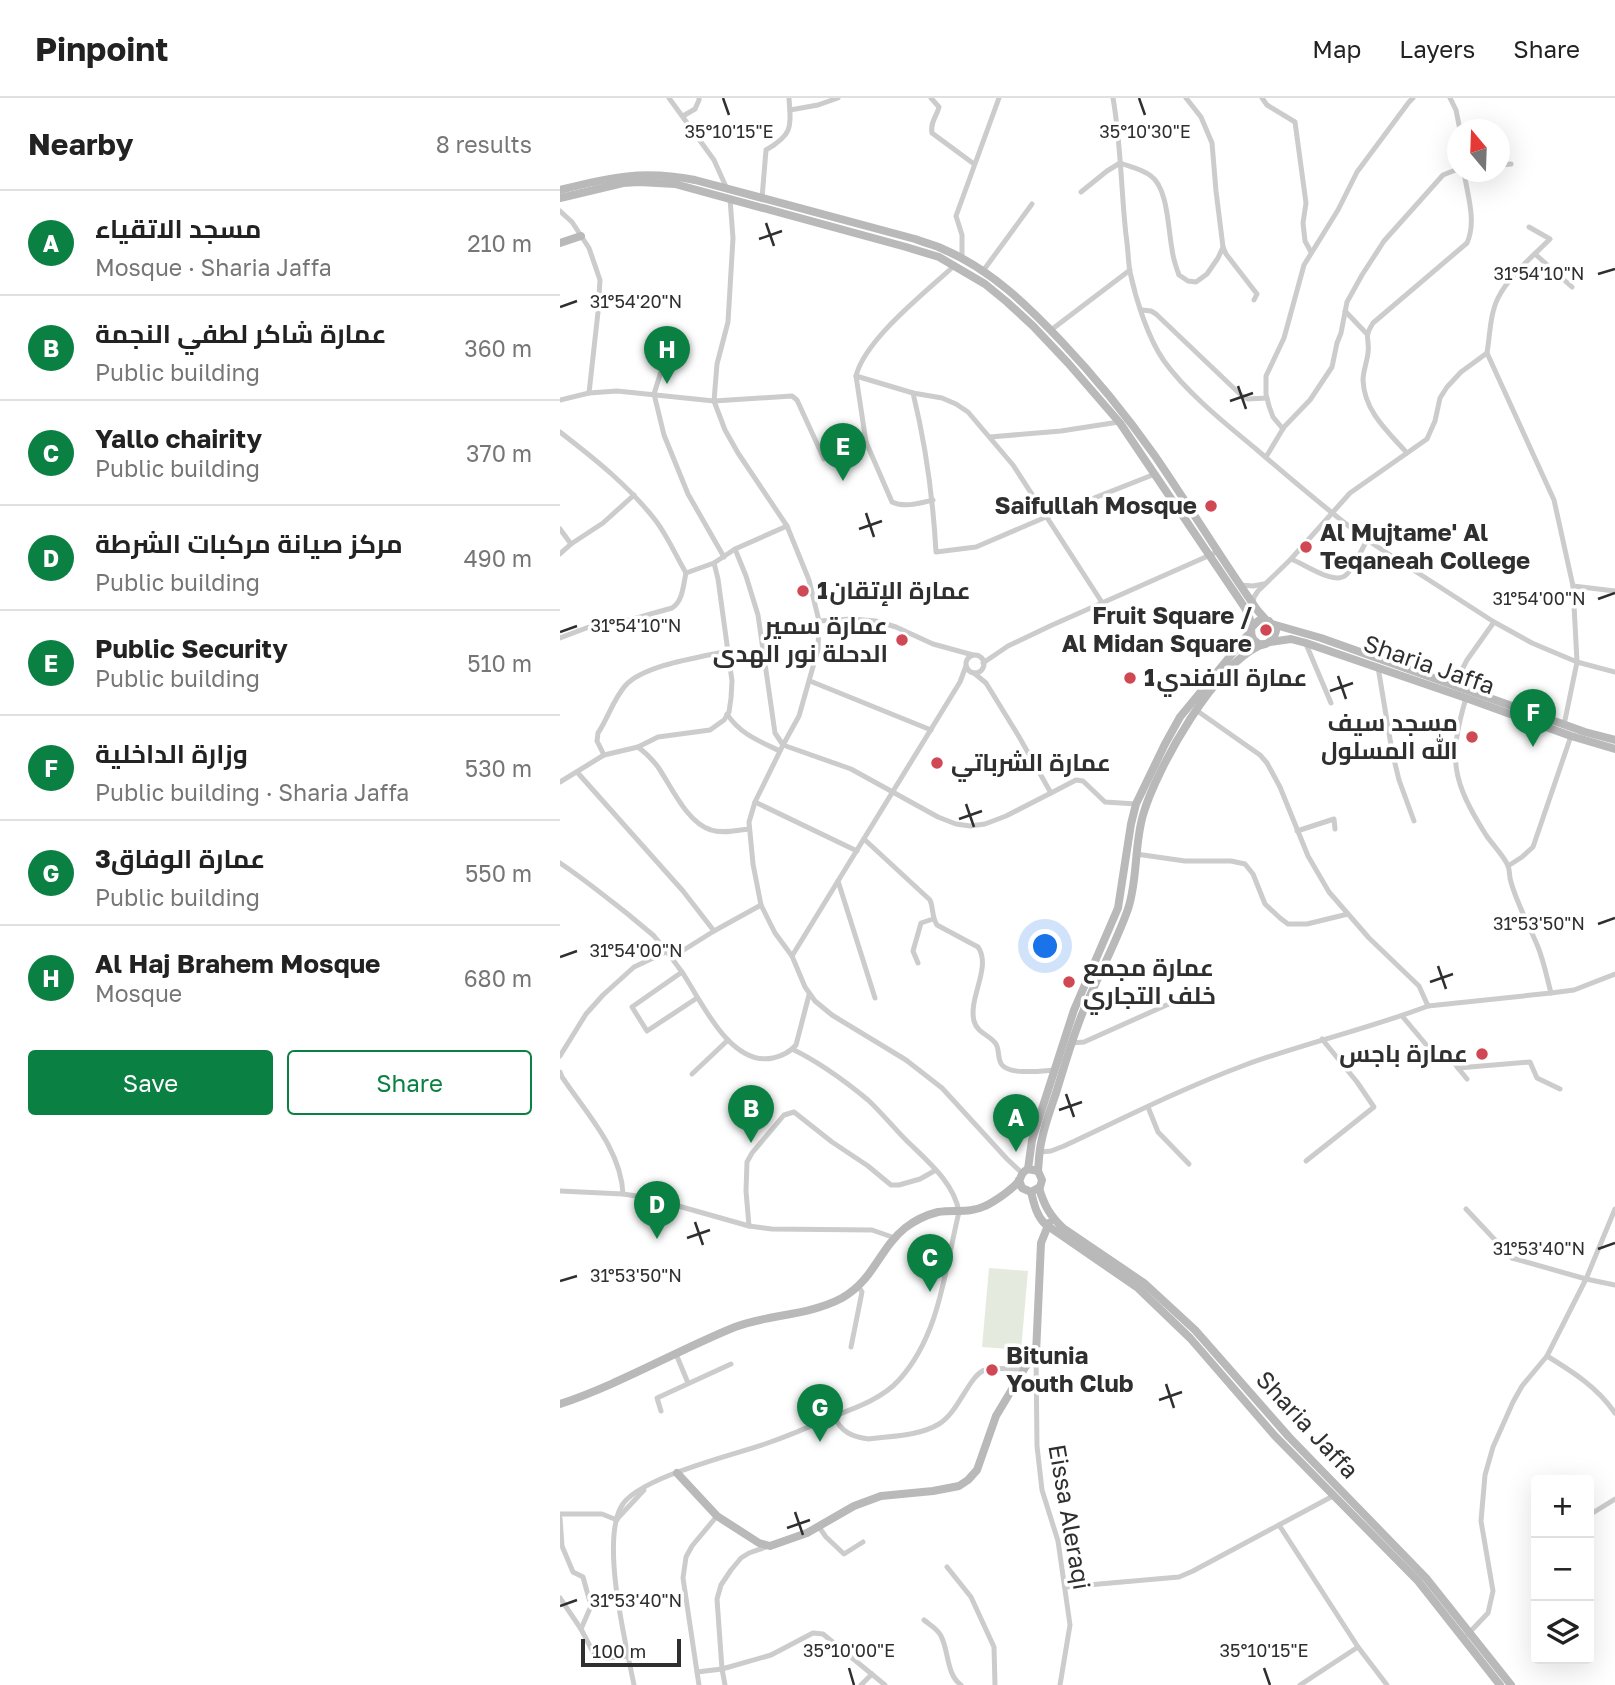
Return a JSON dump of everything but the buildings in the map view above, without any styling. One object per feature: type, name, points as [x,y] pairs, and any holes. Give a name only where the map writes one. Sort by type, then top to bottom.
[{"type":"main road","points":[[560,190],[610,178],[661,174],[695,180],[915,239],[944,249],[983,271],[1011,292],[1051,330],[1114,401],[1155,457],[1245,608],[1253,639],[1259,644],[1267,643]]},
{"type":"main road","points":[[560,198],[639,182],[675,184],[906,247],[955,265],[1007,302],[1068,363],[1119,422],[1213,554],[1276,631],[1267,643],[1243,655],[1196,709],[1148,800],[1139,833],[1129,906],[1084,1008],[1042,1139],[1038,1171],[1042,1180],[1032,1190],[1002,1195]]},
{"type":"main road","points":[[560,243],[581,236]]},
{"type":"main road","points":[[1032,1190],[1021,1185],[1032,1140],[1074,1010],[1118,908],[1136,804],[1180,717],[1258,621],[1269,622]]},
{"type":"main road","name":"Sharia Jaffa","points":[[1269,622],[1564,725],[1615,740]]},
{"type":"main road","name":"Sharia Jaffa","points":[[1267,643],[1291,639],[1306,643],[1615,749]]},
{"type":"main road","points":[[560,1404],[738,1326],[828,1305],[859,1287],[895,1238],[914,1221],[940,1212],[976,1210],[1002,1195],[1023,1174],[1038,1171]]},
{"type":"main road","points":[[1032,1190],[1040,1219],[1120,1275],[1157,1305],[1190,1338],[1275,1436],[1418,1581],[1467,1635],[1500,1685]]},
{"type":"main road","name":"Sharia Jaffa","points":[[1032,1190],[1063,1228],[1144,1283],[1195,1330],[1289,1437],[1426,1578],[1467,1635],[1511,1685]]},
{"type":"main road","points":[[677,1472],[717,1516],[759,1543],[770,1546],[819,1527],[855,1506],[881,1496],[959,1486],[964,1483],[977,1470],[996,1416],[1023,1369],[1036,1354],[1041,1243],[1052,1217]]},
{"type":"street","points":[[669,98],[714,160],[730,199],[733,238],[728,322],[717,364],[714,401],[725,430],[738,453],[787,526],[809,580],[819,621],[818,649],[799,716],[755,802],[749,822],[761,905],[775,933],[792,956],[809,995],[832,1015],[906,1060],[943,1088],[1023,1174]]},
{"type":"street","points":[[683,116],[695,109],[699,98]]},
{"type":"street","points":[[790,110],[838,98]]},
{"type":"street","points":[[962,258],[962,234],[956,216],[999,98]]},
{"type":"street","points":[[1113,98],[1130,270],[1153,342],[1175,375],[1208,408],[1332,514],[1367,540],[1494,622],[1532,643],[1577,662],[1615,672]]},
{"type":"street","points":[[1186,98],[1201,117],[1212,143],[1223,247],[1257,294],[1254,300]]},
{"type":"street","points":[[1262,98],[1267,105],[1295,122],[1306,203],[1304,241],[1311,252]]},
{"type":"street","points":[[1283,429],[1273,417],[1266,376],[1284,338],[1298,280],[1357,172],[1413,98]]},
{"type":"street","points":[[1450,98],[1457,119]]},
{"type":"street","points":[[762,198],[766,150],[786,136],[791,121],[788,99]]},
{"type":"street","points":[[933,99],[939,107],[931,128],[932,133],[974,164]]},
{"type":"street","points":[[1081,192],[1107,170],[1120,163],[1151,175],[1158,182],[1167,212],[1171,248],[1179,275],[1188,281],[1196,282],[1207,274],[1223,247]]},
{"type":"street","points":[[1266,457],[1283,429],[1310,400],[1332,367],[1347,302],[1362,275],[1384,241],[1447,173]]},
{"type":"street","points":[[1366,333],[1373,323],[1467,243],[1471,235],[1472,219],[1466,182]]},
{"type":"street","points":[[983,271],[1032,204]]},
{"type":"street","points":[[560,211],[572,222],[589,248],[600,280],[589,393]]},
{"type":"street","points":[[1529,227],[1550,240],[1497,299],[1487,353],[1554,500],[1573,586],[1577,662],[1564,725]]},
{"type":"street","points":[[1535,254],[1572,287]]},
{"type":"street","points":[[933,500],[907,505],[892,502],[866,442],[856,376],[864,355],[891,324],[955,265]]},
{"type":"street","points":[[1051,330],[1130,270]]},
{"type":"street","points":[[1142,310],[1156,314],[1242,396],[1268,398]]},
{"type":"street","points":[[1345,311],[1366,333],[1368,351],[1363,377],[1364,391],[1374,415],[1407,453]]},
{"type":"street","points":[[1254,605],[1254,597],[1264,584],[1291,559],[1350,493],[1427,439],[1440,398],[1447,387],[1461,372],[1487,353]]},
{"type":"street","points":[[664,362],[654,394],[664,435],[688,494],[724,556]]},
{"type":"street","points":[[856,376],[913,393],[942,398],[968,412],[1013,465],[1103,604]]},
{"type":"street","points":[[560,400],[589,393],[617,391],[714,401],[792,396],[797,400],[824,459],[866,442]]},
{"type":"street","points":[[913,393],[922,429],[933,500],[936,552],[976,547],[1155,474]]},
{"type":"street","points":[[990,437],[1061,431],[1119,422]]},
{"type":"street","points":[[560,432],[634,495],[657,523],[686,573],[681,598],[676,606],[626,621],[589,627],[560,638]]},
{"type":"street","points":[[560,554],[603,523],[634,495]]},
{"type":"street","points":[[686,573],[713,564],[735,549],[787,526]]},
{"type":"street","points":[[560,529],[571,544]]},
{"type":"street","points":[[1291,559],[1329,578],[1339,579],[1346,576],[1367,540]]},
{"type":"street","points":[[735,549],[758,615],[775,733],[781,748]]},
{"type":"street","points":[[792,956],[964,677],[980,671],[983,664],[1005,648],[1213,554]]},
{"type":"street","points":[[560,782],[604,755],[638,747],[658,737],[710,730],[719,726],[727,714],[732,690],[718,579],[713,564]]},
{"type":"street","points":[[1240,585],[1264,584]]},
{"type":"street","points":[[1573,586],[1615,591]]},
{"type":"street","points":[[819,621],[876,621],[896,626],[933,644],[981,657],[986,683]]},
{"type":"street","points":[[1454,685],[1467,660],[1494,622]]},
{"type":"street","points":[[1306,643],[1331,702]]},
{"type":"street","points":[[960,682],[968,658],[1005,648]]},
{"type":"street","points":[[952,649],[986,683],[1051,793]]},
{"type":"street","points":[[604,755],[597,741],[598,733],[626,684],[653,669],[728,651]]},
{"type":"street","points":[[1378,667],[1392,751],[1414,821]]},
{"type":"street","points":[[810,681],[931,730]]},
{"type":"street","points":[[1466,698],[1455,751],[1459,784],[1469,808],[1508,866],[1510,881],[1539,949],[1551,993]]},
{"type":"street","points":[[1196,709],[1260,755],[1267,763],[1280,787],[1308,856],[1329,892],[1369,938],[1419,986],[1428,1006]]},
{"type":"street","points":[[727,714],[747,735],[851,769],[938,817],[956,824],[985,824],[1076,780],[1083,781],[1105,802],[1136,804]]},
{"type":"street","points":[[1508,866],[1533,847],[1571,736]]},
{"type":"street","points":[[638,747],[649,756],[690,816],[699,823],[712,831],[749,829]]},
{"type":"street","points":[[577,772],[683,891],[714,931]]},
{"type":"street","points":[[755,802],[857,850]]},
{"type":"street","points":[[1297,831],[1334,819],[1335,829]]},
{"type":"street","points":[[864,839],[930,900],[933,919],[937,925],[978,947],[982,952],[983,964],[975,997],[974,1022],[978,1029],[995,1043],[999,1061],[1003,1066],[1015,1071],[1054,1070]]},
{"type":"street","points":[[1136,854],[1185,861],[1231,861],[1245,864],[1253,874],[1265,904],[1288,924],[1307,924],[1348,914]]},
{"type":"street","points":[[560,863],[653,936],[682,972],[720,1031],[734,1046],[757,1058],[775,1058],[792,1049],[796,1045],[809,995]]},
{"type":"street","points":[[838,881],[875,998]]},
{"type":"street","points":[[671,958],[761,905]]},
{"type":"street","points":[[918,963],[913,951],[921,923],[933,919]]},
{"type":"street","points":[[560,1056],[586,1014],[603,995],[634,967],[666,951]]},
{"type":"street","points":[[682,972],[632,1007],[647,1031],[697,998]]},
{"type":"street","points":[[1040,1152],[1064,1146],[1242,1066],[1428,1006],[1574,990],[1615,974]]},
{"type":"street","points":[[1071,1044],[1084,1042],[1180,999]]},
{"type":"street","points":[[1402,1016],[1434,1054],[1454,1063],[1467,1079]]},
{"type":"street","points":[[1306,1161],[1374,1107],[1322,1039]]},
{"type":"street","points":[[692,1074],[728,1040]]},
{"type":"street","points":[[634,1685],[618,1604],[614,1559],[617,1520],[648,1485],[677,1472],[764,1444],[867,1402],[887,1390],[898,1381],[917,1356],[928,1334],[936,1308],[959,1212],[953,1193],[936,1170],[868,1101],[835,1075],[792,1049]]},
{"type":"street","points":[[1458,1068],[1530,1062],[1537,1078],[1560,1089]]},
{"type":"street","points":[[560,1072],[613,1152],[623,1181],[623,1195]]},
{"type":"street","points":[[1148,1107],[1158,1132],[1189,1164]]},
{"type":"street","points":[[749,1226],[747,1162],[784,1115],[794,1112],[891,1185],[920,1179],[936,1170]]},
{"type":"street","points":[[560,1191],[650,1198],[749,1226],[772,1229],[872,1230],[895,1238]]},
{"type":"street","points":[[1466,1209],[1512,1258],[1615,1285]]},
{"type":"street","points":[[1467,1635],[1488,1613],[1493,1591],[1481,1521],[1483,1494],[1493,1447],[1522,1386],[1547,1356],[1586,1279],[1615,1209]]},
{"type":"street","points":[[851,1347],[863,1292],[859,1287]]},
{"type":"street","points":[[676,1354],[688,1383]]},
{"type":"street","name":"Eissa Aleraqi","points":[[1036,1354],[1037,1446],[1042,1490],[1058,1541],[1070,1625],[1060,1685]]},
{"type":"street","points":[[1547,1356],[1591,1386],[1615,1413]]},
{"type":"street","points":[[661,1411],[657,1398],[731,1364]]},
{"type":"street","points":[[834,1416],[843,1431],[862,1438],[929,1429],[953,1412],[971,1382],[980,1373],[995,1369],[1023,1369]]},
{"type":"street","points":[[1065,1587],[1179,1577],[1333,1496]]},
{"type":"street","points":[[1594,1512],[1615,1499]]},
{"type":"street","points":[[581,1629],[591,1606],[583,1577],[573,1572],[562,1546],[560,1516],[602,1514],[617,1520]]},
{"type":"street","points":[[699,1685],[683,1578],[684,1568],[692,1546],[717,1516]]},
{"type":"street","points":[[1279,1525],[1358,1647],[1387,1685]]},
{"type":"street","points":[[819,1527],[844,1554],[863,1542]]},
{"type":"street","points":[[725,1685],[717,1599],[721,1585],[741,1558],[770,1546]]},
{"type":"street","points":[[947,1567],[971,1597],[994,1647],[995,1685]]},
{"type":"street","points":[[560,1598],[593,1652],[607,1658],[628,1656]]},
{"type":"street","points":[[924,1620],[943,1638],[946,1657],[956,1681],[961,1685]]},
{"type":"street","points":[[697,1672],[722,1669],[771,1655],[813,1633],[823,1634],[886,1685]]},
{"type":"street","points":[[1300,1685],[1358,1647]]},
{"type":"street","points":[[861,1685],[872,1674]]},
{"type":"shaded area","points":[[989,1268],[1028,1271],[1021,1350],[982,1347]]},
{"type":"place","name":"Al Haj Brahem Mosque","points":[[667,384]]},
{"type":"place","name":"Public Security","points":[[843,481]]},
{"type":"place","name":"Saifullah Mosque","points":[[1211,506]]},
{"type":"place","name":"Al Mujtame' Al Teqaneah College","points":[[1306,547]]},
{"type":"place","name":"عمارة الإتقان1","points":[[803,591]]},
{"type":"place","name":"Fruit Square / Al Midan Square","points":[[1266,630]]},
{"type":"place","name":"عمارة سمير الدحلة نور الهدى","points":[[902,640]]},
{"type":"place","name":"عمارة الافندي1","points":[[1130,678]]},
{"type":"place","name":"مسجد سيف الله المسلول","points":[[1472,737]]},
{"type":"place","name":"وزارة الداخلية","points":[[1533,747]]},
{"type":"place","name":"عمارة الشرباتي","points":[[937,763]]},
{"type":"place","name":"عمارة مجمع خلف التجاري","points":[[1069,982]]},
{"type":"place","name":"عمارة باجس","points":[[1482,1054]]},
{"type":"place","name":"عمارة شاكر لطفي النجمة","points":[[751,1143]]},
{"type":"place","name":"مسجد الاتقياء","points":[[1016,1152]]},
{"type":"place","name":"مركز صيانة مركبات الشرطة","points":[[657,1239]]},
{"type":"place","name":"Yallo chairity","points":[[930,1292]]},
{"type":"place","name":"Bitunia Youth Club","points":[[992,1370]]},
{"type":"place","name":"عمارة الوفاق3","points":[[820,1442]]}]
